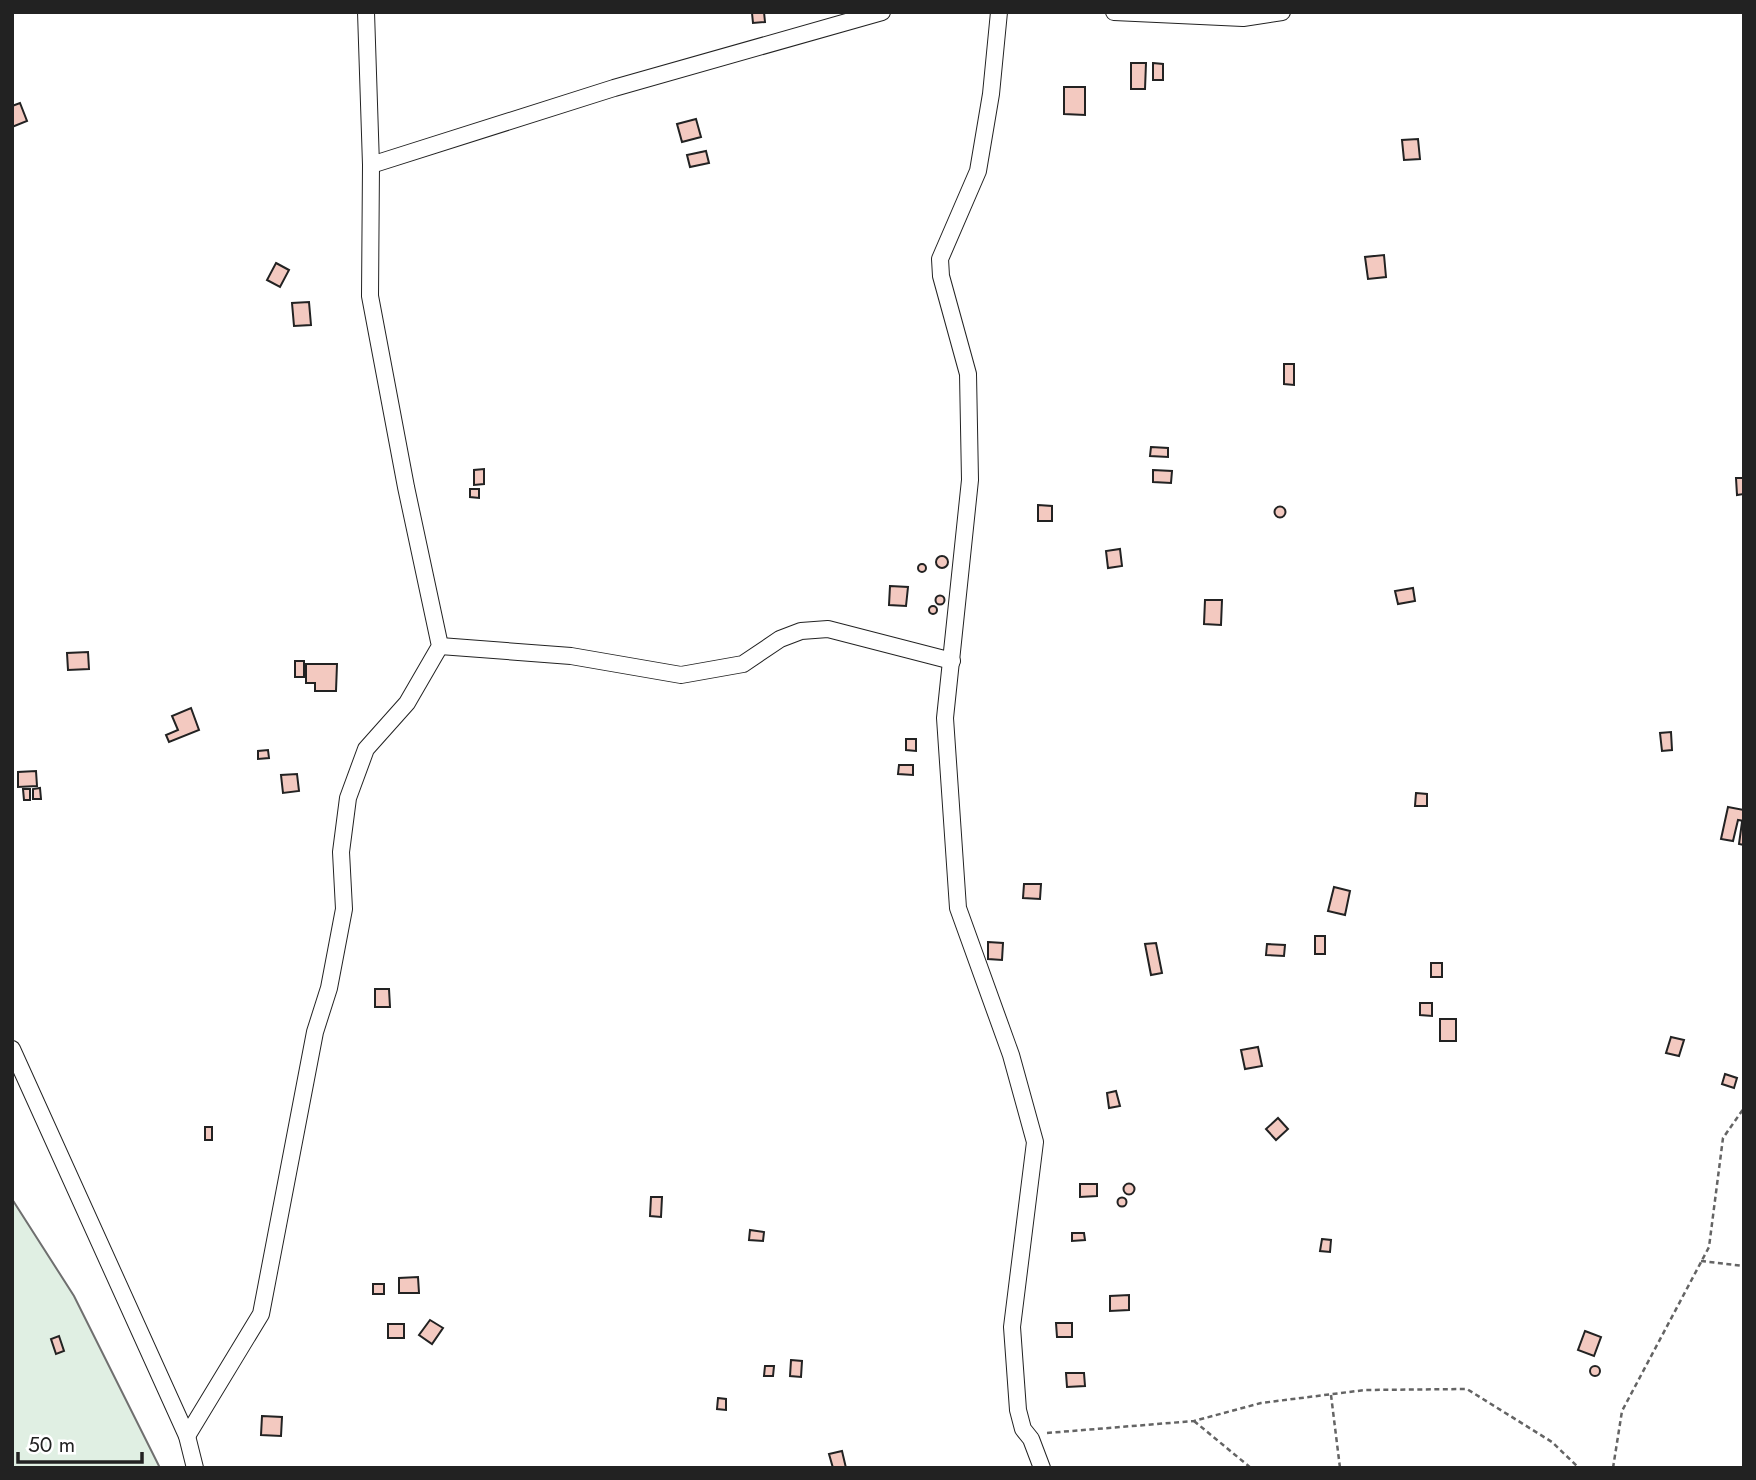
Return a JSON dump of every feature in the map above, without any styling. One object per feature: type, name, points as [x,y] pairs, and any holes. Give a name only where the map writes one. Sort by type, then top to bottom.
[{"type":"street","points":[[187,1436],[261,1314],[315,1032],[329,988],[344,909],[341,852],[348,798],[366,749],[407,702],[440,646],[405,487],[370,296],[372,165],[366,12]]},
{"type":"street","points":[[372,165],[614,88],[884,12]]},
{"type":"street","points":[[999,12],[991,94],[978,171],[940,259],[941,276],[968,374],[970,480],[945,718],[958,908],[1012,1055],[1035,1142],[1012,1326],[1018,1410],[1023,1429],[1031,1439],[1042,1468]]},
{"type":"street","points":[[1114,12],[1243,18],[1282,12]]},
{"type":"street","points":[[440,646],[571,656],[681,675],[743,664],[780,639],[802,631],[828,629],[952,661]]},
{"type":"street","points":[[12,1049],[187,1436],[195,1468]]},
{"type":"path","points":[[1613,1468],[1622,1411],[1709,1247],[1723,1138],[1744,1108]]},
{"type":"path","points":[[1701,1261],[1744,1266]]},
{"type":"path","points":[[1031,1439],[1053,1431],[1194,1422],[1261,1403],[1365,1390],[1467,1389],[1552,1442],[1579,1468]]},
{"type":"path","points":[[1331,1395],[1340,1468]]},
{"type":"path","points":[[1194,1422],[1251,1468]]},
{"type":"green space","points":[[12,1199],[74,1296],[160,1468],[12,1468]]},
{"type":"building","points":[[764,12],[765,22],[753,23],[752,13]]},
{"type":"building","points":[[1131,63],[1146,63],[1145,89],[1131,89]]},
{"type":"building","points":[[1153,63],[1163,64],[1163,80],[1153,80]]},
{"type":"building","points":[[1064,87],[1085,87],[1085,115],[1064,114]]},
{"type":"building","points":[[20,103],[27,121],[12,127],[12,106]]},
{"type":"building","points":[[696,119],[701,137],[682,142],[677,124]]},
{"type":"building","points":[[1418,139],[1420,159],[1404,160],[1402,140]]},
{"type":"building","points":[[706,151],[709,163],[690,167],[687,155]]},
{"type":"building","points":[[1384,255],[1386,277],[1368,279],[1365,257]]},
{"type":"building","points":[[276,263],[289,270],[280,287],[267,280]]},
{"type":"building","points":[[309,302],[311,325],[294,326],[292,303]]},
{"type":"building","points":[[1284,364],[1294,364],[1294,385],[1284,384]]},
{"type":"building","points":[[1151,447],[1168,448],[1168,457],[1150,456]]},
{"type":"building","points":[[484,469],[484,484],[474,485],[474,470]]},
{"type":"building","points":[[1153,470],[1172,471],[1171,483],[1153,482]]},
{"type":"building","points":[[1736,478],[1744,478],[1744,494],[1737,495]]},
{"type":"building","points":[[470,489],[479,489],[479,498],[470,497]]},
{"type":"building","points":[[1038,505],[1052,506],[1052,521],[1038,521]]},
{"type":"building","points":[[1280,506],[1286,512],[1280,518],[1274,512]]},
{"type":"building","points":[[1120,549],[1122,566],[1108,568],[1106,551]]},
{"type":"building","points":[[942,556],[948,562],[942,568],[936,562]]},
{"type":"building","points":[[922,564],[926,568],[922,572],[918,568]]},
{"type":"building","points":[[890,586],[908,587],[906,606],[889,605]]},
{"type":"building","points":[[1413,588],[1415,601],[1398,604],[1395,591]]},
{"type":"building","points":[[940,596],[944,600],[940,604],[936,600]]},
{"type":"building","points":[[1205,600],[1222,600],[1221,625],[1204,624]]},
{"type":"building","points":[[933,606],[937,610],[933,614],[929,610]]},
{"type":"building","points":[[88,652],[89,669],[68,670],[67,653]]},
{"type":"building","points":[[295,661],[304,661],[304,677],[295,677]]},
{"type":"building","points":[[306,664],[337,664],[336,691],[315,691],[315,683],[306,683]]},
{"type":"building","points":[[191,708],[199,730],[169,742],[166,735],[178,730],[172,716]]},
{"type":"building","points":[[1671,732],[1672,750],[1662,751],[1660,733]]},
{"type":"building","points":[[906,739],[916,739],[916,751],[906,750]]},
{"type":"building","points":[[268,750],[269,758],[258,759],[258,751]]},
{"type":"building","points":[[899,765],[913,765],[913,775],[898,774]]},
{"type":"building","points":[[36,771],[37,786],[18,787],[18,772]]},
{"type":"building","points":[[297,774],[299,791],[283,793],[281,775]]},
{"type":"building","points":[[40,788],[41,799],[33,799],[33,789]]},
{"type":"building","points":[[23,789],[30,789],[30,800],[24,800]]},
{"type":"building","points":[[1416,793],[1427,794],[1427,806],[1415,806]]},
{"type":"building","points":[[1728,807],[1744,810],[1744,821],[1738,820],[1733,841],[1721,839]]},
{"type":"building","points":[[1744,822],[1744,845],[1739,844]]},
{"type":"building","points":[[1024,884],[1041,884],[1040,899],[1023,898]]},
{"type":"building","points":[[1334,887],[1350,891],[1345,915],[1328,911]]},
{"type":"building","points":[[1315,936],[1325,936],[1325,954],[1315,954]]},
{"type":"building","points":[[988,942],[1003,943],[1002,960],[988,959]]},
{"type":"building","points":[[1156,943],[1162,973],[1151,975],[1145,944]]},
{"type":"building","points":[[1267,944],[1285,945],[1284,956],[1266,955]]},
{"type":"building","points":[[1431,963],[1442,963],[1442,977],[1431,977]]},
{"type":"building","points":[[375,989],[389,989],[390,1007],[375,1007]]},
{"type":"building","points":[[1420,1003],[1432,1003],[1432,1016],[1420,1015]]},
{"type":"building","points":[[1440,1019],[1456,1019],[1456,1041],[1440,1041]]},
{"type":"building","points":[[1671,1037],[1684,1040],[1679,1056],[1666,1053]]},
{"type":"building","points":[[1258,1047],[1262,1066],[1245,1069],[1241,1050]]},
{"type":"building","points":[[1725,1074],[1737,1078],[1734,1088],[1722,1084]]},
{"type":"building","points":[[1116,1091],[1120,1106],[1109,1108],[1107,1093]]},
{"type":"building","points":[[1278,1118],[1288,1129],[1276,1140],[1266,1129]]},
{"type":"building","points":[[205,1127],[212,1127],[212,1140],[205,1140]]},
{"type":"building","points":[[1129,1183],[1135,1189],[1129,1195],[1123,1189]]},
{"type":"building","points":[[1080,1184],[1097,1184],[1097,1196],[1080,1197]]},
{"type":"building","points":[[651,1197],[662,1197],[661,1217],[650,1216]]},
{"type":"building","points":[[1122,1198],[1126,1202],[1122,1206],[1118,1202]]},
{"type":"building","points":[[750,1230],[764,1232],[763,1241],[749,1240]]},
{"type":"building","points":[[1072,1233],[1084,1233],[1085,1240],[1072,1241]]},
{"type":"building","points":[[1322,1239],[1331,1240],[1330,1252],[1320,1251]]},
{"type":"building","points":[[418,1277],[419,1293],[399,1293],[399,1278]]},
{"type":"building","points":[[373,1284],[384,1284],[384,1294],[373,1294]]},
{"type":"building","points":[[1129,1295],[1129,1310],[1110,1311],[1110,1296]]},
{"type":"building","points":[[430,1320],[443,1328],[432,1344],[419,1335]]},
{"type":"building","points":[[1056,1323],[1072,1323],[1072,1337],[1057,1337]]},
{"type":"building","points":[[388,1324],[404,1324],[404,1338],[388,1338]]},
{"type":"building","points":[[1585,1331],[1601,1337],[1594,1356],[1578,1350]]},
{"type":"building","points":[[59,1336],[64,1351],[56,1354],[51,1339]]},
{"type":"building","points":[[791,1360],[802,1361],[801,1377],[790,1376]]},
{"type":"building","points":[[765,1366],[774,1366],[773,1376],[764,1376]]},
{"type":"building","points":[[1595,1366],[1600,1371],[1595,1376],[1590,1371]]},
{"type":"building","points":[[1066,1373],[1084,1373],[1085,1386],[1067,1387]]},
{"type":"building","points":[[718,1398],[726,1399],[726,1410],[717,1409]]},
{"type":"building","points":[[262,1416],[282,1417],[281,1436],[261,1435]]},
{"type":"building","points":[[842,1451],[846,1468],[833,1468],[829,1454]]}]
